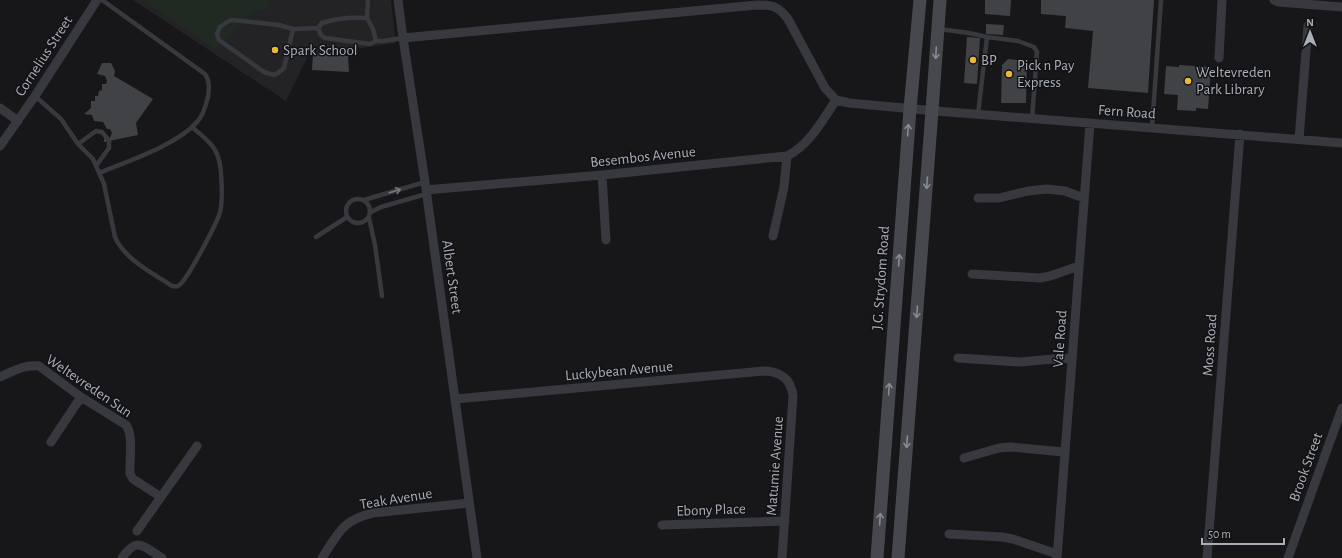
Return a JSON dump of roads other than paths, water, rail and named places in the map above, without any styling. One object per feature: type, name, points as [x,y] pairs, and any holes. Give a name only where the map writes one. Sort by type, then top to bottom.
[{"type":"street","name":"Cornelius Street","points":[[0,146],[35,96],[97,0]]},
{"type":"street","name":"Albert Street","points":[[398,0],[426,189],[477,558]]},
{"type":"street","name":"J.G. Strydom Road","points":[[877,558],[910,109],[920,0]]},
{"type":"street","points":[[898,558],[940,0]]},
{"type":"street","points":[[1219,58],[1222,0]]},
{"type":"street","points":[[1274,0],[1278,2],[1342,7]]},
{"type":"street","points":[[403,38],[757,5],[772,5],[783,12],[788,19],[825,88],[836,100],[822,122],[802,145],[787,156],[784,187],[773,236]]},
{"type":"street","points":[[1299,139],[1308,26]]},
{"type":"street","name":"Fern Road","points":[[836,100],[855,104],[932,111],[1342,143]]},
{"type":"street","points":[[0,108],[18,121]]},
{"type":"street","name":"Vale Road","points":[[1057,556],[1090,123]]},
{"type":"street","name":"Moss Road","points":[[1207,558],[1240,134]]},
{"type":"street","name":"Besembos Avenue","points":[[426,189],[602,175],[787,156]]},
{"type":"street","points":[[602,175],[606,240]]},
{"type":"street","points":[[978,198],[999,198],[1028,191],[1047,189],[1065,191],[1084,198]]},
{"type":"street","points":[[972,274],[1040,278],[1079,266]]},
{"type":"street","points":[[958,358],[1020,362],[1072,358]]},
{"type":"street","name":"Weltevreden Sun","points":[[0,377],[22,367],[39,366],[81,397],[126,425],[130,436],[130,474],[133,479],[161,497]]},
{"type":"street","name":"Luckybean Avenue","points":[[455,399],[765,372],[780,374],[785,377]]},
{"type":"street","name":"Matumie Avenue","points":[[782,558],[793,396],[790,384],[785,377]]},
{"type":"street","points":[[51,442],[81,397]]},
{"type":"street","name":"Brook Street","points":[[1288,558],[1342,408]]},
{"type":"street","points":[[137,531],[197,446]]},
{"type":"street","points":[[964,458],[999,448],[1011,447],[1064,452]]},
{"type":"street","name":"Teak Avenue","points":[[322,558],[341,529],[347,523],[363,516],[469,503]]},
{"type":"street","name":"Ebony Place","points":[[662,525],[785,521]]},
{"type":"street","points":[[949,534],[1013,539],[1057,556]]},
{"type":"street","points":[[122,558],[133,545],[144,547],[162,558]]},
{"type":"lane","points":[[99,173],[168,144],[188,132],[198,121],[207,101],[209,89],[205,74],[102,0]]},
{"type":"lane","points":[[368,0],[367,18],[373,29],[376,41]]},
{"type":"lane","points":[[1152,128],[1161,0]]},
{"type":"lane","points":[[293,29],[284,68],[278,73],[274,74],[264,72],[219,40],[217,37],[218,31],[222,24],[232,20],[280,25],[293,29],[318,28],[322,23],[333,19],[353,17],[367,18]]},
{"type":"lane","points":[[318,28],[321,35],[325,38],[359,43],[370,44],[376,41],[403,38]]},
{"type":"lane","points":[[937,29],[969,33],[987,38],[1018,41],[1033,46],[1036,49],[1036,66],[1032,119]]},
{"type":"lane","points":[[978,114],[987,38]]},
{"type":"lane","points":[[35,96],[61,119],[78,144],[93,159],[104,184],[118,245],[129,257],[172,286],[178,286],[186,276],[214,226],[219,215],[221,204],[220,167],[218,156],[214,149],[192,127]]},
{"type":"lane","points":[[78,144],[96,131],[102,132],[108,140],[108,148],[96,166]]},
{"type":"lane","points":[[364,200],[370,205],[371,212],[369,218],[364,223],[358,224],[351,222],[347,217],[346,211],[352,200],[364,200],[426,189]]},
{"type":"lane","points":[[371,212],[426,189]]},
{"type":"lane","points":[[316,237],[347,217]]},
{"type":"lane","points":[[369,218],[376,245],[382,296]]},
{"type":"place","name":"Spark School","points":[[275,50]]},
{"type":"place","name":"BP","points":[[973,60]]},
{"type":"place","name":"Pick n Pay Express","points":[[1009,74]]},
{"type":"place","name":"Weltevreden Park Library","points":[[1188,81]]}]
